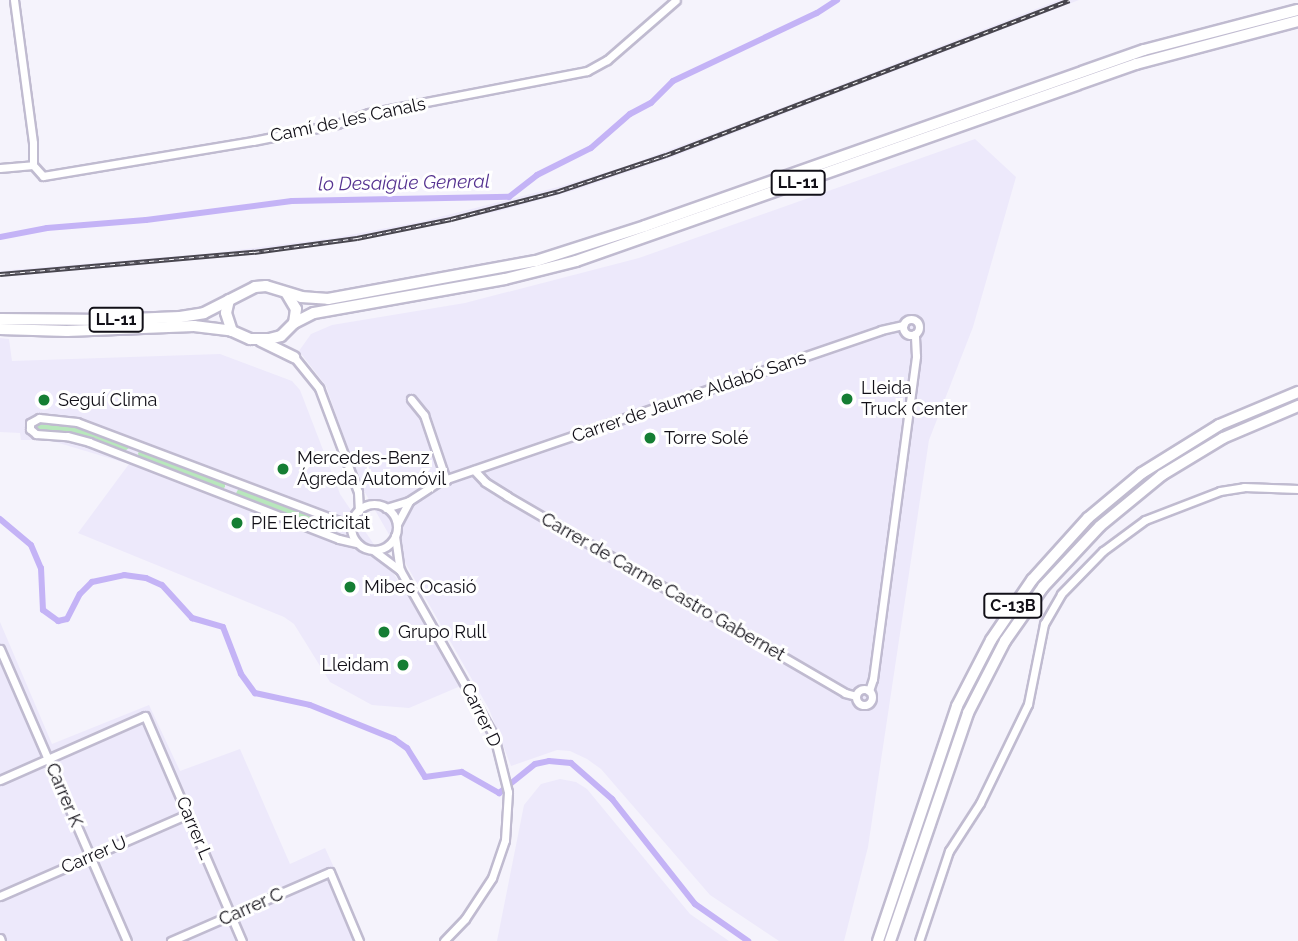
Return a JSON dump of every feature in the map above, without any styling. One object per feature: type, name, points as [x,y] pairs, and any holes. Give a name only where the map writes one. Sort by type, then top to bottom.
[{"type":"highway","name":"LL-11","points":[[0,319],[107,320],[180,317],[204,313],[255,287],[266,286],[308,298],[339,297],[480,273],[547,258],[1133,54],[1217,29],[1298,10]]},
{"type":"highway","name":"LL-11","points":[[0,329],[67,331],[194,326],[232,331],[258,340],[281,336],[291,326],[327,310],[492,282],[576,261],[1136,64],[1298,20]]},
{"type":"highway","points":[[285,292],[296,309],[291,326],[294,357]]},
{"type":"highway","points":[[229,300],[226,313],[232,331]]},
{"type":"highway","points":[[258,340],[294,357]]},
{"type":"highway","name":"C-13B","points":[[878,941],[957,706],[990,640],[1032,580],[1088,518],[1142,473],[1219,425],[1298,392]]},
{"type":"highway","name":"C-13B","points":[[890,941],[968,713],[993,662],[1031,603],[1091,534],[1152,482],[1223,438],[1298,406]]},
{"type":"street","points":[[14,0],[33,143],[33,165]]},
{"type":"street","name":"Camí de les Canals","points":[[0,168],[33,165],[43,176],[246,142],[330,125],[375,112],[587,71],[607,60],[676,0]]},
{"type":"street","points":[[869,691],[860,690],[856,696],[859,703],[868,704],[872,697],[869,691],[916,356],[915,334],[919,328],[916,321],[909,319],[903,325],[907,334],[915,334]]},
{"type":"street","name":"Carrer de Jaume Aldabó Sans","points":[[386,508],[409,500],[426,488],[474,470],[903,325]]},
{"type":"street","points":[[294,357],[307,368],[319,388],[358,492],[359,511]]},
{"type":"street","points":[[411,399],[424,415],[446,480]]},
{"type":"street","points":[[357,542],[348,522],[136,443],[68,419],[38,418],[30,423],[30,429],[36,434],[68,436],[373,550],[386,547],[395,536],[397,524],[409,500]]},
{"type":"street","points":[[130,458],[136,443]]},
{"type":"street","name":"Carrer de Carme Castro Gabernet","points":[[474,470],[498,491],[845,693],[856,696]]},
{"type":"street","points":[[228,496],[233,481]]},
{"type":"street","points":[[919,941],[949,851],[980,803],[1028,704],[1044,624],[1061,594],[1103,551],[1145,520],[1220,491],[1244,487],[1298,489]]},
{"type":"street","points":[[358,492],[375,505],[386,508],[397,524]]},
{"type":"street","points":[[343,541],[348,522],[359,511],[375,505]]},
{"type":"street","name":"Carrer D","points":[[395,536],[400,570],[494,736],[508,792],[505,840],[492,878],[466,919],[444,941]]},
{"type":"street","name":"Carrer D","points":[[373,550],[400,570]]},
{"type":"street","name":"Carrer K","points":[[1,649],[127,941]]},
{"type":"street","name":"Carrer L","points":[[48,758],[145,716],[242,941]]},
{"type":"street","points":[[0,780],[48,758]]},
{"type":"street","name":"Carrer U","points":[[0,896],[188,814]]},
{"type":"street","name":"Carrer C","points":[[171,941],[330,872],[359,941]]},
{"type":"shaded area","points":[[1059,0],[1079,0],[672,157],[572,191],[499,211],[366,239],[242,256],[0,277],[0,271],[213,253],[334,238],[424,221],[558,187],[626,166],[747,121]]},
{"type":"shaded area","points":[[975,139],[1016,177],[973,327],[929,440],[868,847],[844,941],[779,941],[710,895],[601,769],[587,759],[570,751],[557,750],[511,766],[489,709],[360,484],[326,386],[299,351],[311,334],[332,325],[465,303],[639,258]]},
{"type":"shaded area","points":[[0,338],[9,339],[12,361],[220,354],[292,381],[300,390],[340,494],[418,610],[463,685],[409,708],[372,705],[330,682],[294,624],[284,617],[78,533],[129,464],[49,440],[21,440],[20,433],[0,432]]},
{"type":"shaded area","points":[[0,622],[52,744],[149,705],[180,771],[240,749],[290,864],[325,848],[337,874],[334,882],[346,897],[365,941],[0,941]]},
{"type":"shaded area","points":[[560,779],[576,782],[587,789],[690,914],[729,941],[497,941],[524,805],[541,784]]},
{"type":"green space","points":[[41,419],[83,427],[129,444],[129,448],[122,453],[74,433],[34,430],[33,425]]},
{"type":"green space","points":[[142,449],[225,481],[225,487],[222,490],[208,487],[209,484],[139,459],[138,453]]},
{"type":"green space","points":[[240,486],[336,526],[337,531],[330,532],[235,495]]},
{"type":"waterway","name":"lo Desaigüe General","points":[[0,237],[47,228],[146,220],[292,201],[509,197],[537,175],[591,148],[630,114],[651,103],[673,81],[817,13],[837,0]]},
{"type":"waterway","points":[[0,519],[31,545],[41,568],[43,610],[58,621],[67,619],[80,594],[92,582],[124,575],[146,578],[162,585],[192,618],[223,627],[241,674],[255,693],[310,705],[394,739],[407,748],[425,777],[462,772],[499,793],[535,764],[549,761],[571,763],[612,799],[695,904],[748,941]]},
{"type":"railway","points":[[0,274],[254,252],[357,238],[451,219],[559,191],[666,155],[1069,0]]},
{"type":"place","name":"Lleida Truck Center","points":[[847,399]]},
{"type":"place","name":"Seguí Clima","points":[[44,400]]},
{"type":"place","name":"Torre Solé","points":[[650,438]]},
{"type":"place","name":"Mercedes-Benz Ágreda Automóvil","points":[[283,469]]},
{"type":"place","name":"PIE Electricitat","points":[[237,523]]},
{"type":"place","name":"Mibec Ocasió","points":[[350,587]]},
{"type":"place","name":"Grupo Rull","points":[[384,632]]},
{"type":"place","name":"Lleidam","points":[[403,665]]}]
